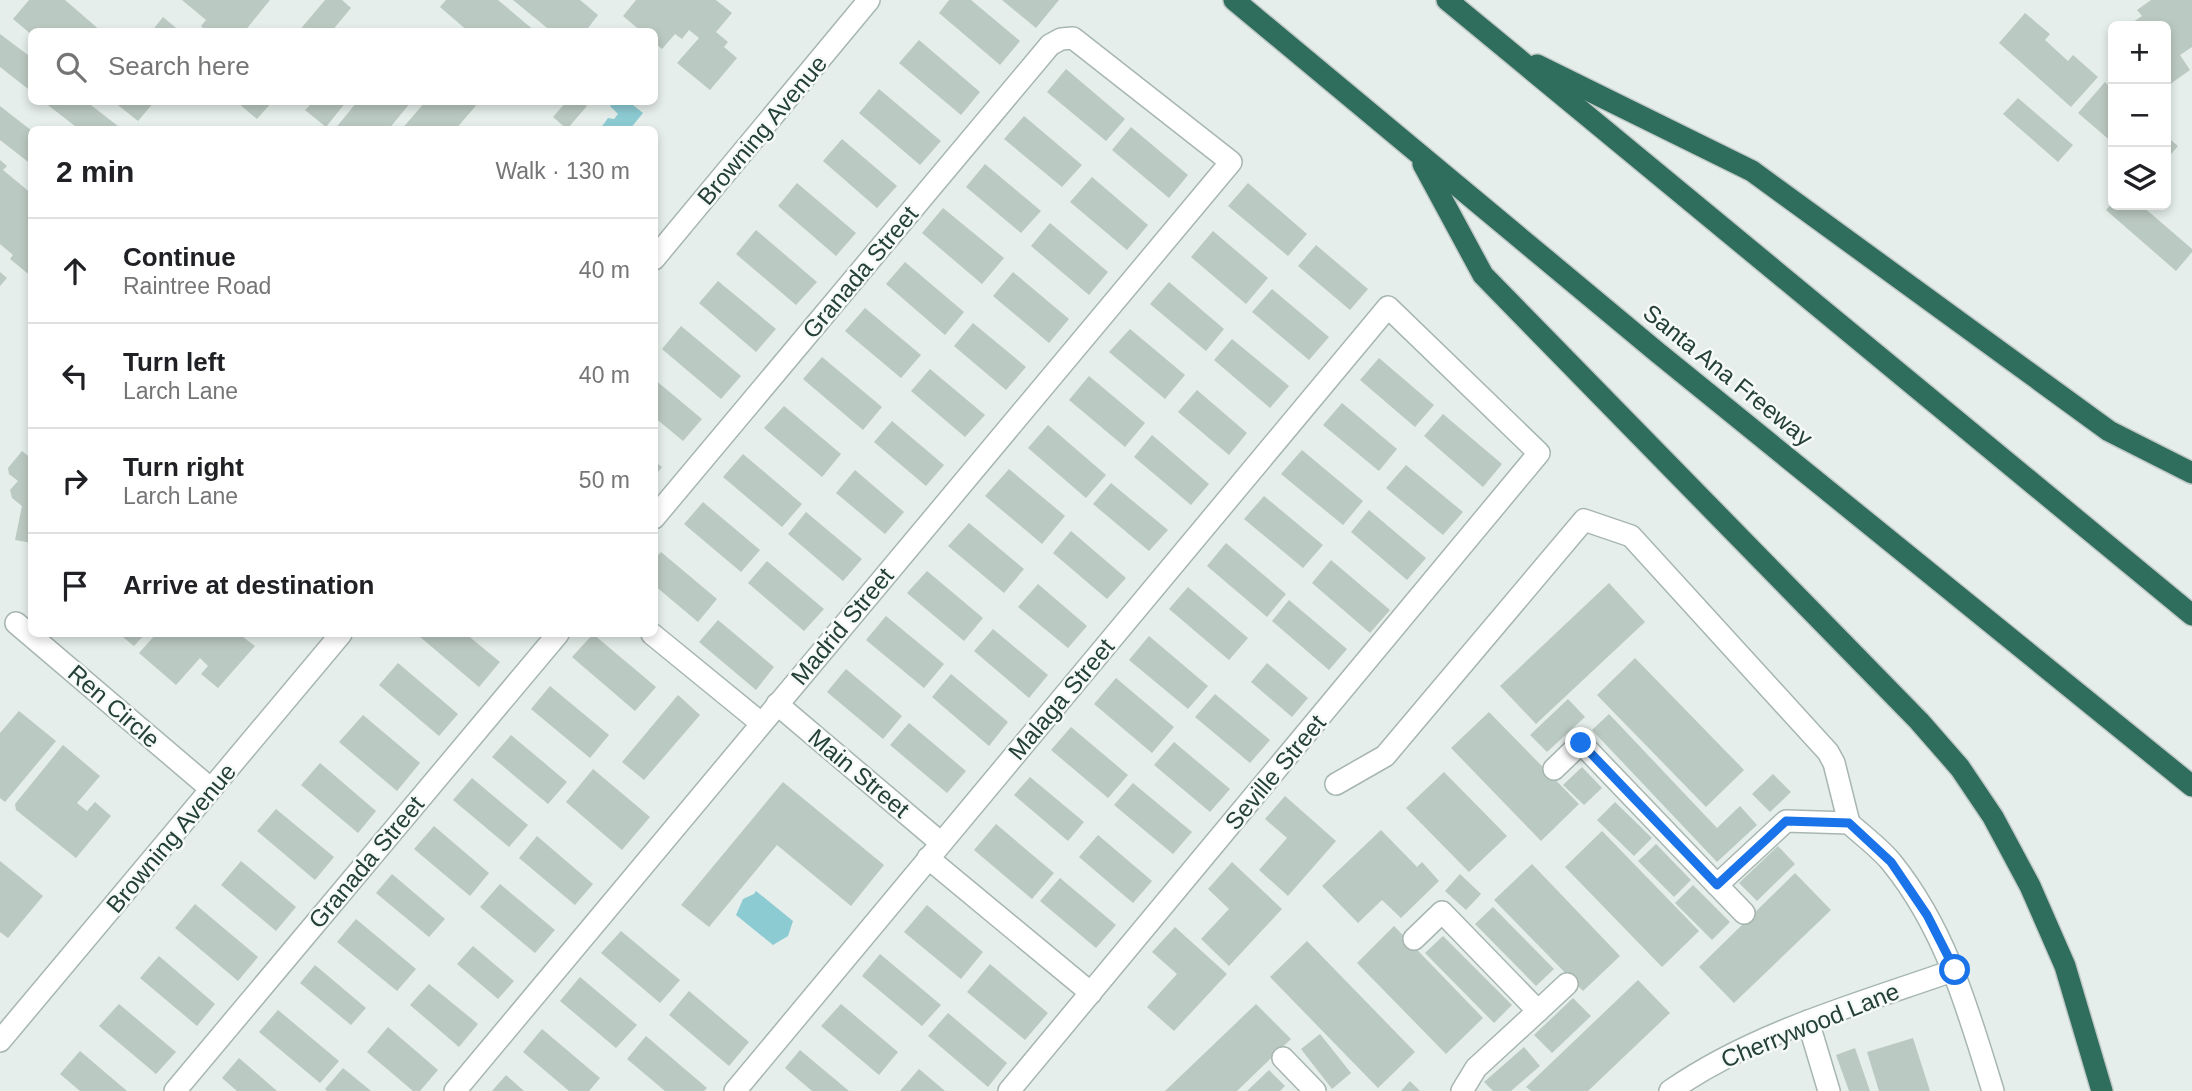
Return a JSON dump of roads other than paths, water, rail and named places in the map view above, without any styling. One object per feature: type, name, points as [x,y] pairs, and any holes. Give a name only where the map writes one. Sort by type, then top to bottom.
[{"type":"highway","name":"Santa Ana Freeway","points":[[1234,0],[1679,370],[2192,786]]},
{"type":"highway","points":[[1447,0],[2192,615]]},
{"type":"highway","points":[[1505,49],[1752,171],[2109,431],[2192,473]]},
{"type":"highway","points":[[1417,154],[1483,275],[1919,721],[1960,768],[1993,817],[2035,897],[2065,966],[2102,1091]]},
{"type":"street","name":"Browning Avenue","points":[[658,254],[869,0]]},
{"type":"street","name":"Granada Street","points":[[658,513],[1050,44],[1060,39],[1073,38],[1231,162]]},
{"type":"street","name":"Madrid Street","points":[[455,1091],[1231,162]]},
{"type":"street","name":"Malaga Street","points":[[735,1091],[1388,307],[1539,453]]},
{"type":"street","name":"Seville Street","points":[[1009,1091],[1539,453]]},
{"type":"street","points":[[1336,784],[1385,756],[1584,520],[1631,536],[1828,752],[1834,763],[1849,823],[1891,862],[1927,915],[1955,970],[1993,1091]]},
{"type":"street","name":"Ren Circle","points":[[16,623],[28,633]]},
{"type":"street","name":"Ren Circle","points":[[32,637],[211,789]]},
{"type":"street","name":"Browning Avenue","points":[[1,1039],[338,637]]},
{"type":"street","name":"Granada Street","points":[[175,1091],[555,637]]},
{"type":"street","points":[[656,637],[761,723]]},
{"type":"street","name":"Main Street","points":[[777,704],[1091,993]]},
{"type":"street","points":[[1554,769],[1581,743],[1744,913]]},
{"type":"street","points":[[1717,885],[1786,821],[1849,823]]},
{"type":"street","points":[[1414,939],[1442,912],[1538,1011]]},
{"type":"street","name":"Cherrywood Lane","points":[[1670,1091],[1712,1064],[1754,1043],[1808,1021],[1955,970]]},
{"type":"street","points":[[1461,1091],[1476,1069],[1567,984]]},
{"type":"street","points":[[1808,1021],[1829,1091]]},
{"type":"street","points":[[1283,1058],[1310,1089]]},
{"type":"water","points":[[633,105],[643,113],[632,126],[602,126],[608,118],[614,119],[618,114],[610,106]]},
{"type":"water","points":[[756,891],[793,921],[788,936],[773,945],[736,915],[743,899]]}]
